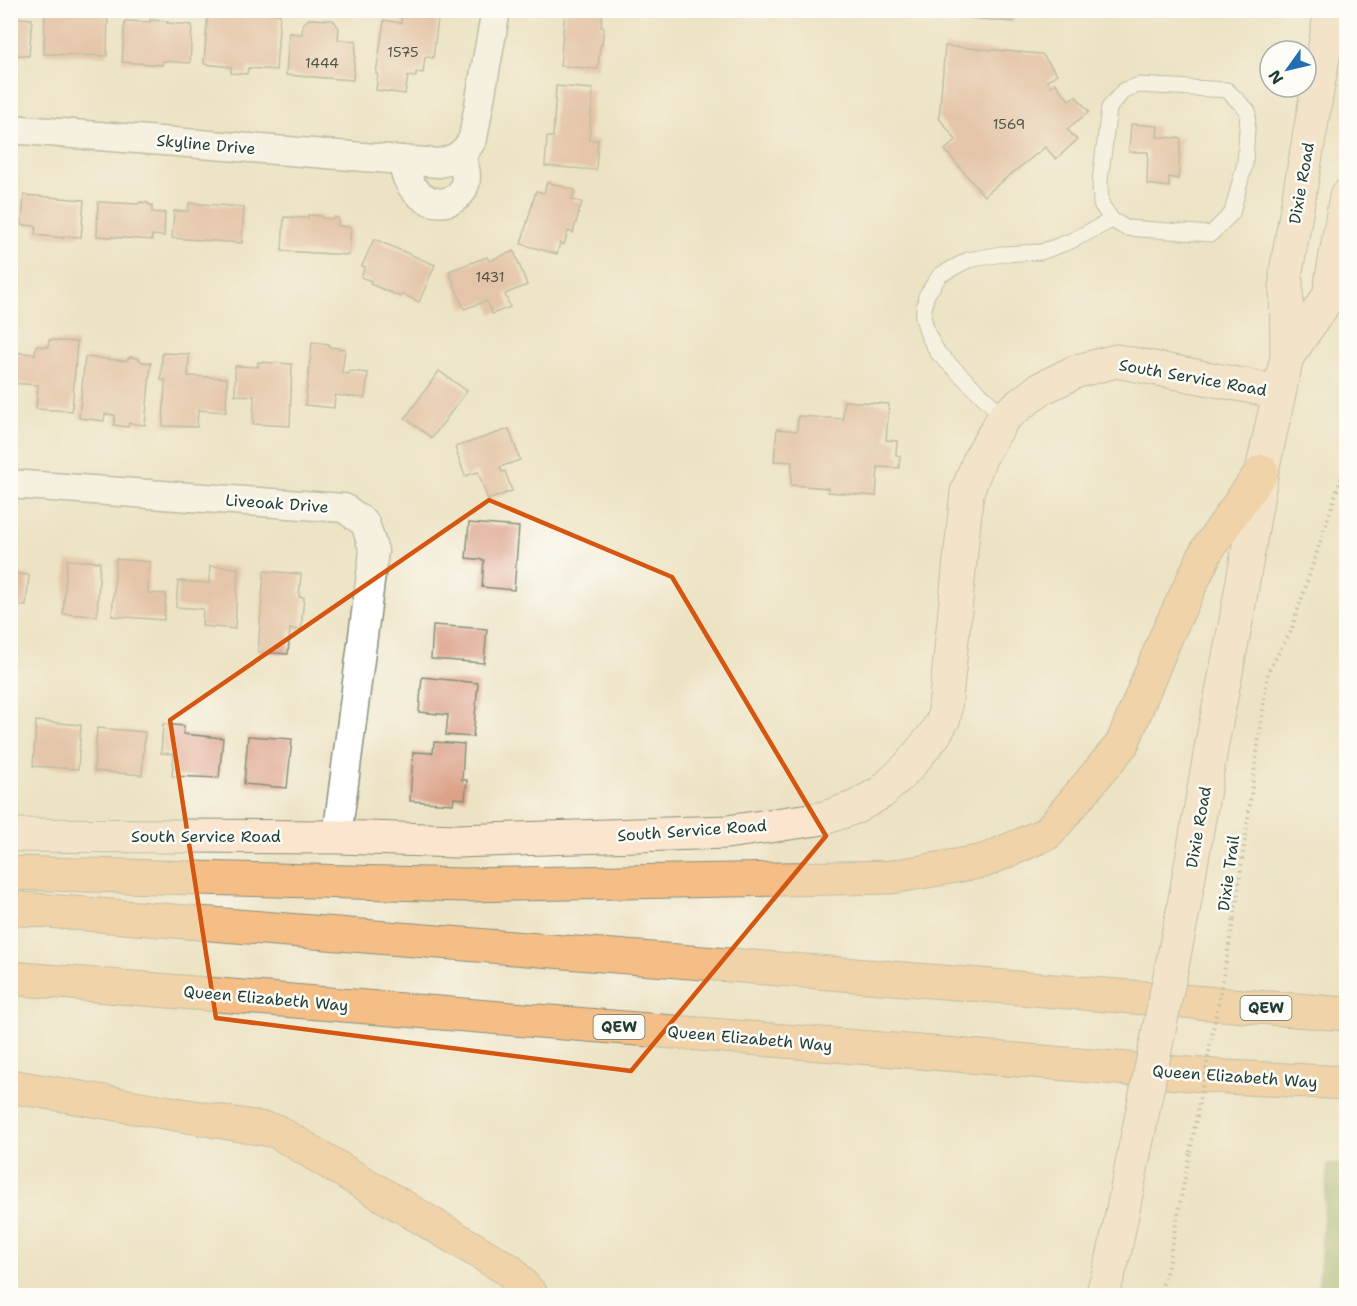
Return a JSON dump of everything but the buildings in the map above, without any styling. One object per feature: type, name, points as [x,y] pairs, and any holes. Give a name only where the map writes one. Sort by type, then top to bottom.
[{"type":"highway","points":[[10,873],[464,885],[892,877],[984,861],[1048,832],[1122,744],[1166,639],[1207,550],[1262,471]]},
{"type":"highway","name":"QEW","points":[[10,908],[1347,1014]]},
{"type":"highway","name":"Queen Elizabeth Way","points":[[10,978],[1227,1077],[1347,1083]]},
{"type":"highway","points":[[10,1086],[276,1131],[508,1270],[532,1296]]},
{"type":"main road","name":"Dixie Road","points":[[1102,1296],[1114,1254],[1183,911],[1262,471],[1287,357],[1286,272],[1331,10]]},
{"type":"main road","name":"Dixie Road","points":[[1287,357],[1329,296],[1347,196]]},
{"type":"main road","name":"South Service Road","points":[[10,835],[337,837],[458,841],[727,832],[824,818],[856,807],[882,792],[908,767],[935,734],[944,718],[967,492],[980,458],[1004,417],[1040,388],[1077,370],[1116,361],[1279,392]]},
{"type":"street","points":[[402,160],[404,173],[410,184],[425,199],[440,203],[456,197],[462,191],[466,172],[461,154],[470,144],[474,132],[496,10]]},
{"type":"street","name":"Skyline Drive","points":[[10,129],[439,163],[452,160],[461,154]]},
{"type":"street","name":"Liveoak Drive","points":[[10,484],[344,508],[365,524],[374,551],[337,837]]},
{"type":"lane","points":[[1139,85],[1227,90],[1248,111],[1245,163],[1232,213],[1210,234],[1126,228],[1112,220],[1101,204],[1100,181],[1109,108],[1124,90],[1139,85]]},
{"type":"lane","points":[[1004,417],[938,353],[928,335],[923,317],[926,296],[940,275],[968,260],[1002,254],[1041,252],[1071,241],[1112,220]]},
{"type":"path","name":"Dixie Trail","points":[[1159,1296],[1167,1269],[1234,919],[1268,672],[1292,631],[1347,463]]},
{"type":"highlighted area","points":[[489,500],[672,577],[826,836],[631,1071],[216,1018],[170,720]]},
{"type":"green space","points":[[1328,1164],[1346,1166],[1346,1295],[1318,1295]]}]
